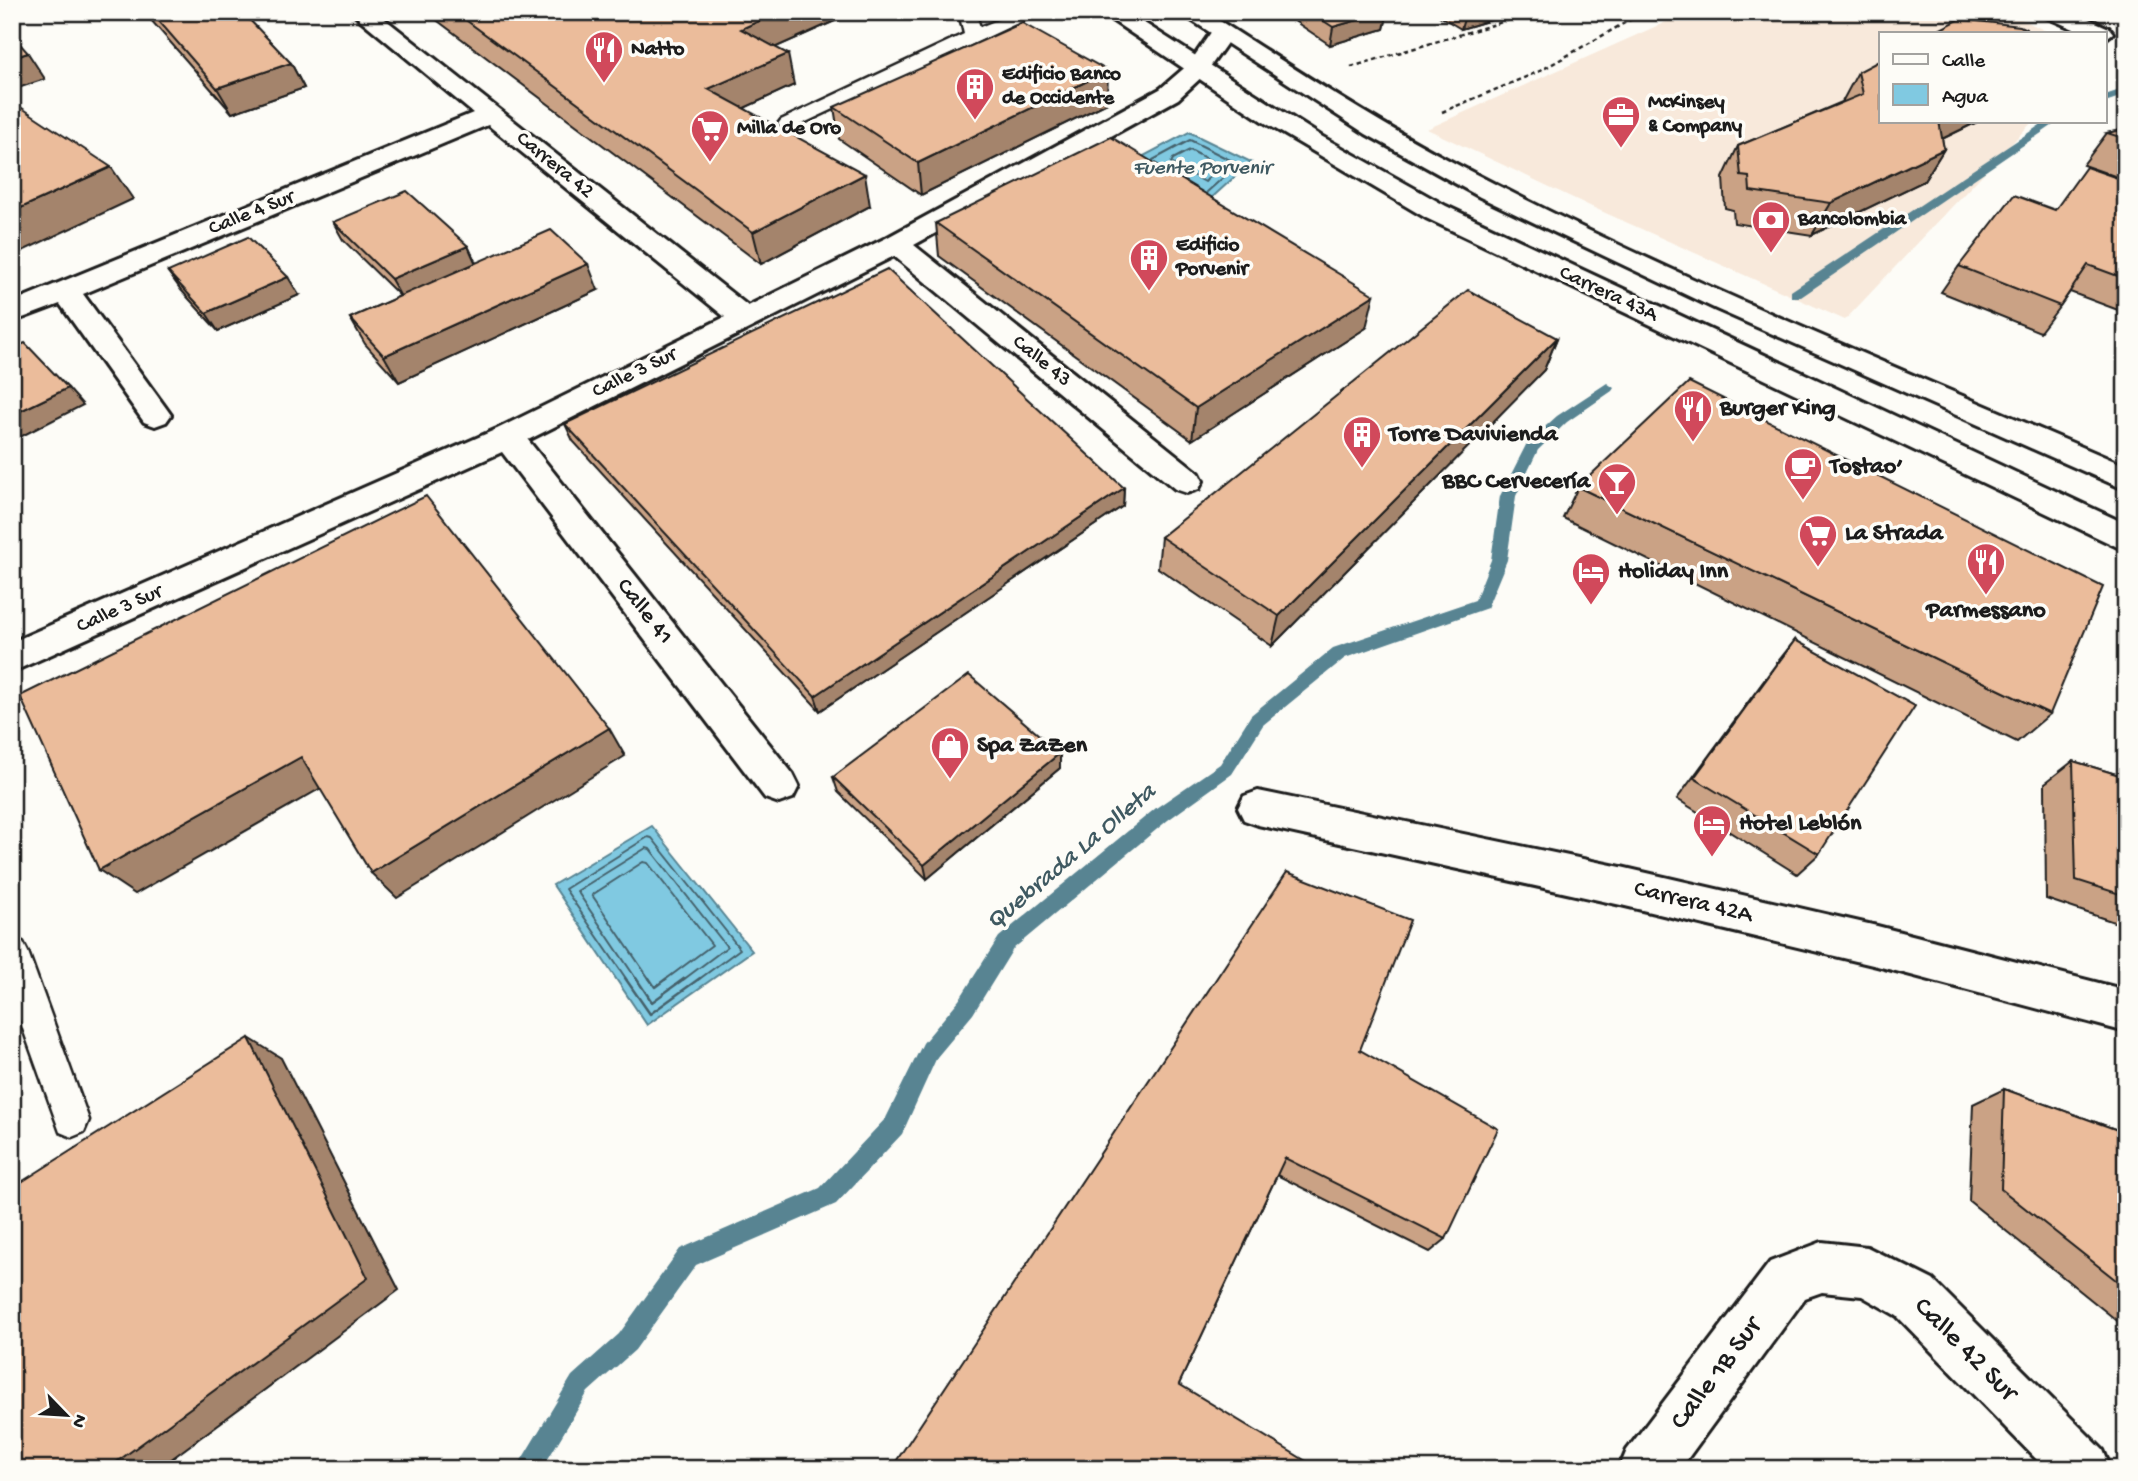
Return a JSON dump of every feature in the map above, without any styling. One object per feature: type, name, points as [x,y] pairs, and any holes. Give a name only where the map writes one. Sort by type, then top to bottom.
[{"type":"street","name":"Carrera 42","points":[[362,12],[746,319]]},
{"type":"street","name":"Carrera 43A","points":[[1111,12],[1370,178],[1436,212],[2126,539]]},
{"type":"street","name":"Carrera 43A","points":[[1189,12],[1350,114],[1488,191],[1703,291],[2126,479]]},
{"type":"street","points":[[2054,12],[2099,32]]},
{"type":"street","name":"Calle 3 Sur","points":[[12,658],[509,437],[896,244],[1169,94],[1197,69],[1222,33]]},
{"type":"street","points":[[2106,35],[2126,44]]},
{"type":"street","name":"Calle 4 Sur","points":[[12,313],[491,115]]},
{"type":"street","name":"Calle 43","points":[[896,244],[1186,481]]},
{"type":"street","points":[[66,290],[155,415]]},
{"type":"street","name":"Calle 41","points":[[509,437],[779,786]]},
{"type":"street","name":"Carrera 42A","points":[[1258,808],[1621,886],[1877,946],[2126,1010]]},
{"type":"street","name":"Calle 42 Sur","points":[[1788,1280],[1822,1267],[1867,1272],[1915,1298],[2084,1469]]},
{"type":"street","name":"Calle 1B Sur","points":[[1646,1469],[1788,1280]]},
{"type":"lane","points":[[967,12],[973,36]]},
{"type":"lane","points":[[787,124],[973,36],[1034,12]]},
{"type":"lane","points":[[12,952],[72,1120]]},
{"type":"path","points":[[1343,69],[1536,12]]},
{"type":"path","points":[[1442,112],[1540,71],[1644,12]]},
{"type":"shaded area","points":[[1688,12],[2007,12],[2048,32],[1879,32],[1879,122],[2032,122],[1845,320],[1592,207],[1427,129]]},
{"type":"water","name":"Fuente Porvenir","points":[[1189,132],[1251,162],[1206,203],[1136,160]]},
{"type":"water","points":[[652,826],[752,951],[647,1025],[553,885]]},
{"type":"building","points":[[151,12],[242,12],[291,63],[217,88]]},
{"type":"building","name":"Milla de Oro","points":[[455,12],[779,12],[741,29],[788,54],[708,89],[865,174],[753,232]]},
{"type":"building","points":[[1310,12],[1386,12],[1333,27]]},
{"type":"building","points":[[1960,19],[2020,26],[2027,32],[1935,32]]},
{"type":"building","points":[[1022,23],[1108,71],[918,163],[834,107]]},
{"type":"building","points":[[12,35],[28,53],[12,58]]},
{"type":"building","points":[[1879,61],[1879,122],[1939,122],[1944,149],[1831,203],[1750,191],[1749,177],[1741,176],[1738,146],[1863,94],[1858,72]]},
{"type":"building","points":[[22,108],[111,167],[12,212],[12,112]]},
{"type":"building","points":[[2126,129],[2126,139],[2107,133]]},
{"type":"building","name":"Edificio Porvenir","points":[[1111,137],[1374,295],[1196,408],[936,223]]},
{"type":"building","points":[[2086,167],[2126,181],[2126,279],[2088,265],[2060,306],[1959,266],[2014,195],[2055,210]]},
{"type":"building","points":[[407,191],[468,246],[391,279],[333,222]]},
{"type":"building","points":[[551,230],[588,264],[384,356],[350,318]]},
{"type":"building","points":[[248,237],[288,277],[206,313],[168,272]]},
{"type":"building","points":[[887,269],[1124,488],[815,696],[565,424]]},
{"type":"building","name":"Torre Davivienda","points":[[1468,290],[1557,338],[1279,616],[1161,537]]},
{"type":"building","points":[[25,343],[68,388],[12,415],[12,349]]},
{"type":"building","name":"La Strada","points":[[1689,382],[2103,587],[2050,714],[1578,487]]},
{"type":"building","points":[[426,496],[609,728],[371,873],[301,757],[99,870],[20,696]]},
{"type":"building","points":[[1795,640],[1915,706],[1819,854],[1694,778]]},
{"type":"building","name":"Spa ZaZen","points":[[969,675],[1060,753],[924,865],[833,777]]},
{"type":"building","points":[[2073,761],[2126,777],[2126,896],[2076,880]]},
{"type":"building","points":[[1287,872],[1410,920],[1360,1050],[1498,1129],[1446,1239],[1285,1158],[1179,1384],[1319,1469],[891,1469]]},
{"type":"building","points":[[249,1038],[368,1278],[107,1469],[12,1469],[12,1188]]},
{"type":"building","points":[[2004,1089],[2126,1133],[2126,1288],[2001,1189]]},
{"type":"waterway","name":"Quebrada La Olleta","points":[[2106,99],[2126,91]]},
{"type":"waterway","name":"Quebrada La Olleta","points":[[1796,294],[2052,122]]},
{"type":"waterway","name":"Quebrada La Olleta","points":[[528,1469],[580,1384],[627,1342],[688,1257],[828,1196],[894,1126],[930,1050],[966,1007],[1006,943],[1162,814],[1226,769],[1257,720],[1339,653],[1481,604],[1499,560],[1508,496],[1532,447],[1562,419],[1607,388]]},
{"type":"place","name":"Natto","points":[[604,84]]},
{"type":"place","name":"Edificio Banco de Occidente","points":[[975,121]]},
{"type":"place","name":"McKinsey & Company","points":[[1621,149]]},
{"type":"place","name":"Milla de Oro","points":[[710,163]]},
{"type":"place","name":"Bancolombia","points":[[1771,254]]},
{"type":"place","name":"Edificio Porvenir","points":[[1149,292]]},
{"type":"place","name":"Burger King","points":[[1693,443]]},
{"type":"place","name":"Torre Davivienda","points":[[1362,469]]},
{"type":"place","name":"Tostao’","points":[[1803,501]]},
{"type":"place","name":"BBC Cervecería","points":[[1617,516]]},
{"type":"place","name":"La Strada","points":[[1818,568]]},
{"type":"place","name":"Parmessano","points":[[1986,596]]},
{"type":"place","name":"Holiday Inn","points":[[1591,606]]},
{"type":"place","name":"Spa ZaZen","points":[[950,780]]},
{"type":"place","name":"Hotel Leblón","points":[[1712,858]]}]
